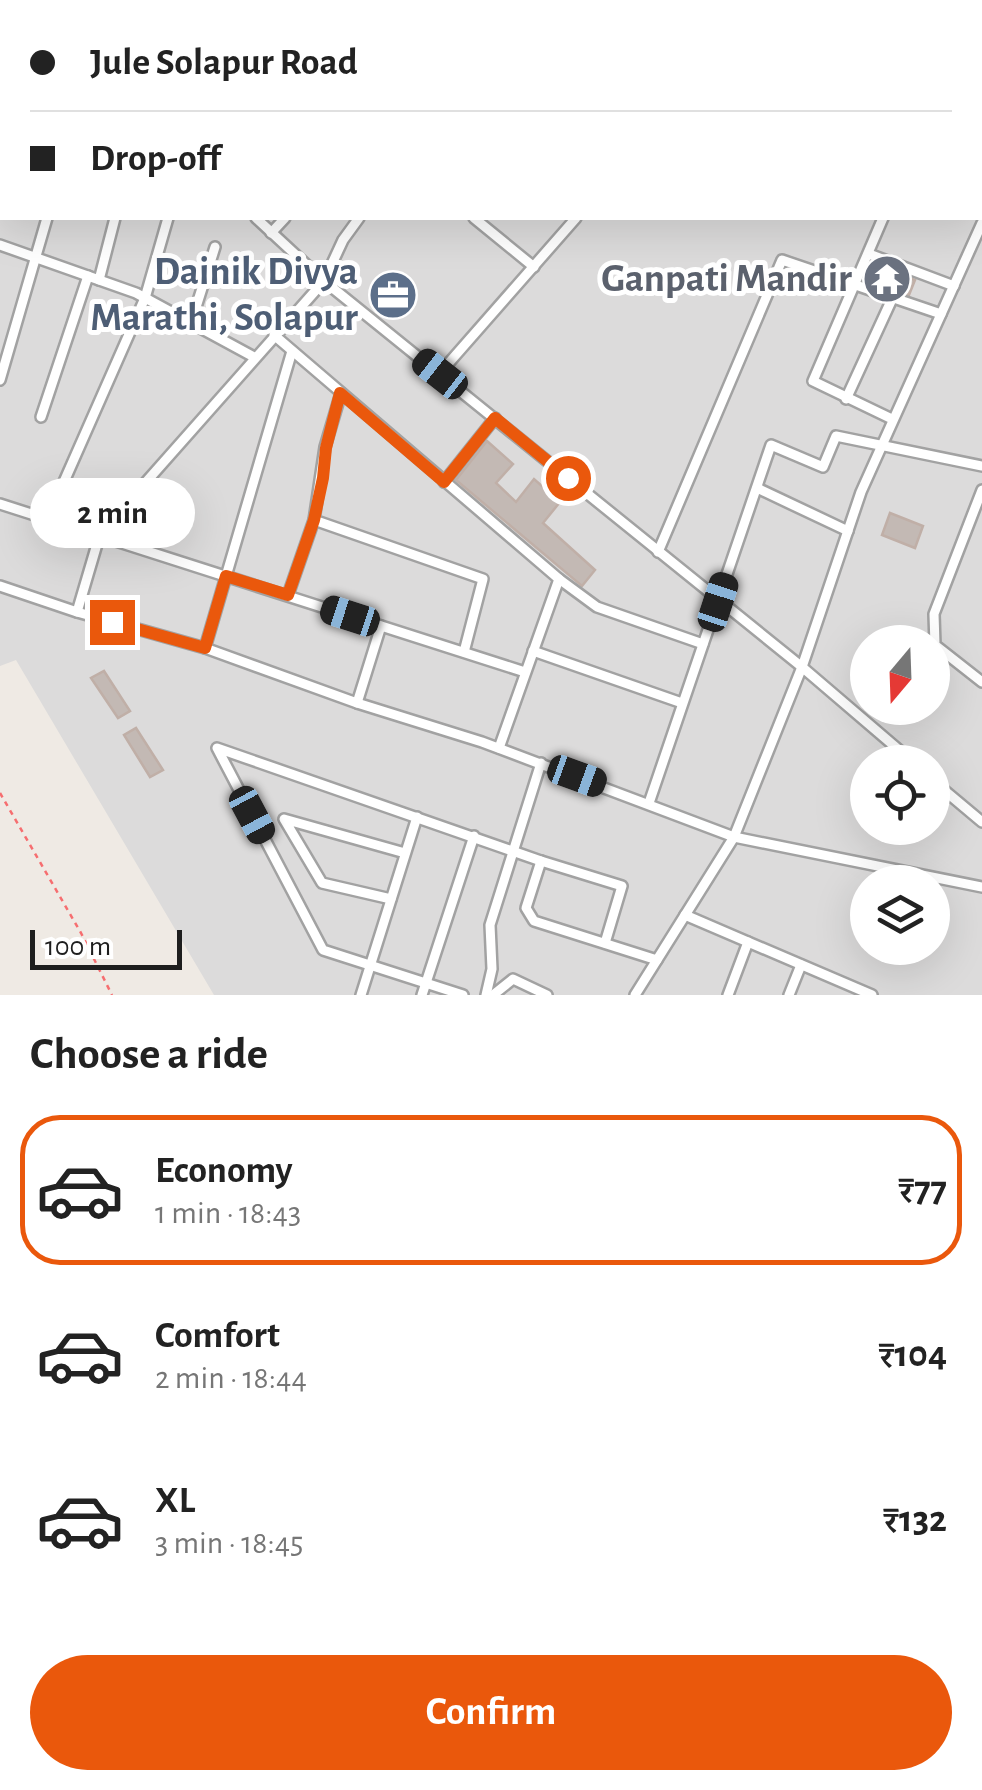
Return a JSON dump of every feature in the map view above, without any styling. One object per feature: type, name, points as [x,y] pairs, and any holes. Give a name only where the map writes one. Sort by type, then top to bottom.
[{"type":"street","points":[[0,380],[46,220]]},
{"type":"street","points":[[41,417],[114,220]]},
{"type":"street","points":[[48,518],[144,298],[167,220]]},
{"type":"street","points":[[258,220],[324,281],[802,667],[892,745]]},
{"type":"street","points":[[271,234],[282,220]]},
{"type":"street","points":[[77,612],[100,534],[324,281],[343,240],[358,220]]},
{"type":"street","points":[[476,220],[534,267]]},
{"type":"street","points":[[440,374],[574,220]]},
{"type":"street","points":[[882,220],[814,382],[892,419]]},
{"type":"street","points":[[635,995],[734,837],[802,667],[848,531],[892,419],[982,224]]},
{"type":"street","points":[[0,245],[144,298],[254,357]]},
{"type":"street","points":[[190,323],[214,247]]},
{"type":"street","points":[[870,254],[954,286]]},
{"type":"street","points":[[658,552],[782,260],[942,314]]},
{"type":"street","points":[[846,399],[892,299]]},
{"type":"street","points":[[274,336],[558,579],[597,607],[703,644]]},
{"type":"street","points":[[205,648],[292,351]]},
{"type":"street","points":[[288,595],[314,520],[340,393]]},
{"type":"street","points":[[444,482],[495,418]]},
{"type":"street","points":[[649,803],[771,446],[822,467],[836,436],[982,466]]},
{"type":"street","points":[[757,488],[848,531]]},
{"type":"street","points":[[982,490],[977,516],[934,614],[935,645],[982,682]]},
{"type":"street","points":[[0,504],[526,672]]},
{"type":"street","points":[[314,520],[483,578],[464,652]]},
{"type":"street","points":[[499,748],[558,579]]},
{"type":"street","points":[[0,586],[205,648],[357,703],[541,762],[734,837],[982,887]]},
{"type":"street","points":[[357,703],[381,626]]},
{"type":"street","points":[[533,651],[682,703]]},
{"type":"street","points":[[464,995],[323,950],[217,748],[622,886],[605,943]]},
{"type":"street","points":[[490,995],[490,925],[541,762]]},
{"type":"street","points":[[950,795],[982,822]]},
{"type":"street","points":[[361,995],[416,817]]},
{"type":"street","points":[[390,898],[322,882],[284,819],[405,853]]},
{"type":"street","points":[[422,995],[474,836]]},
{"type":"street","points":[[541,861],[526,908],[534,921],[657,960]]},
{"type":"street","points":[[685,915],[853,991],[872,995]]},
{"type":"street","points":[[728,995],[748,942]]},
{"type":"street","points":[[788,995],[801,965]]},
{"type":"street","points":[[490,995],[513,979],[546,995]]},
{"type":"path","points":[[0,793],[112,995]]},
{"type":"shaded area","points":[[0,220],[982,220],[982,995],[214,995],[16,660],[0,666]]},
{"type":"building","points":[[872,264],[915,280],[909,295],[865,280]]},
{"type":"building","points":[[487,441],[513,464],[496,483],[516,502],[534,479],[560,502],[543,523],[595,570],[582,586],[456,480]]},
{"type":"building","points":[[890,513],[923,526],[915,548],[882,535]]},
{"type":"building","points":[[104,671],[130,711],[118,718],[91,678]]},
{"type":"building","points":[[136,728],[163,770],[150,777],[124,735]]},
{"type":"place","name":"Ganpati Mandir","points":[[887,279]]},
{"type":"place","name":"Dainik Divya Marathi, Solapur","points":[[393,295]]},
{"type":"route","points":[[112,622],[205,648],[226,576],[288,595],[314,520],[340,393],[444,482],[495,418],[568,478]]}]
